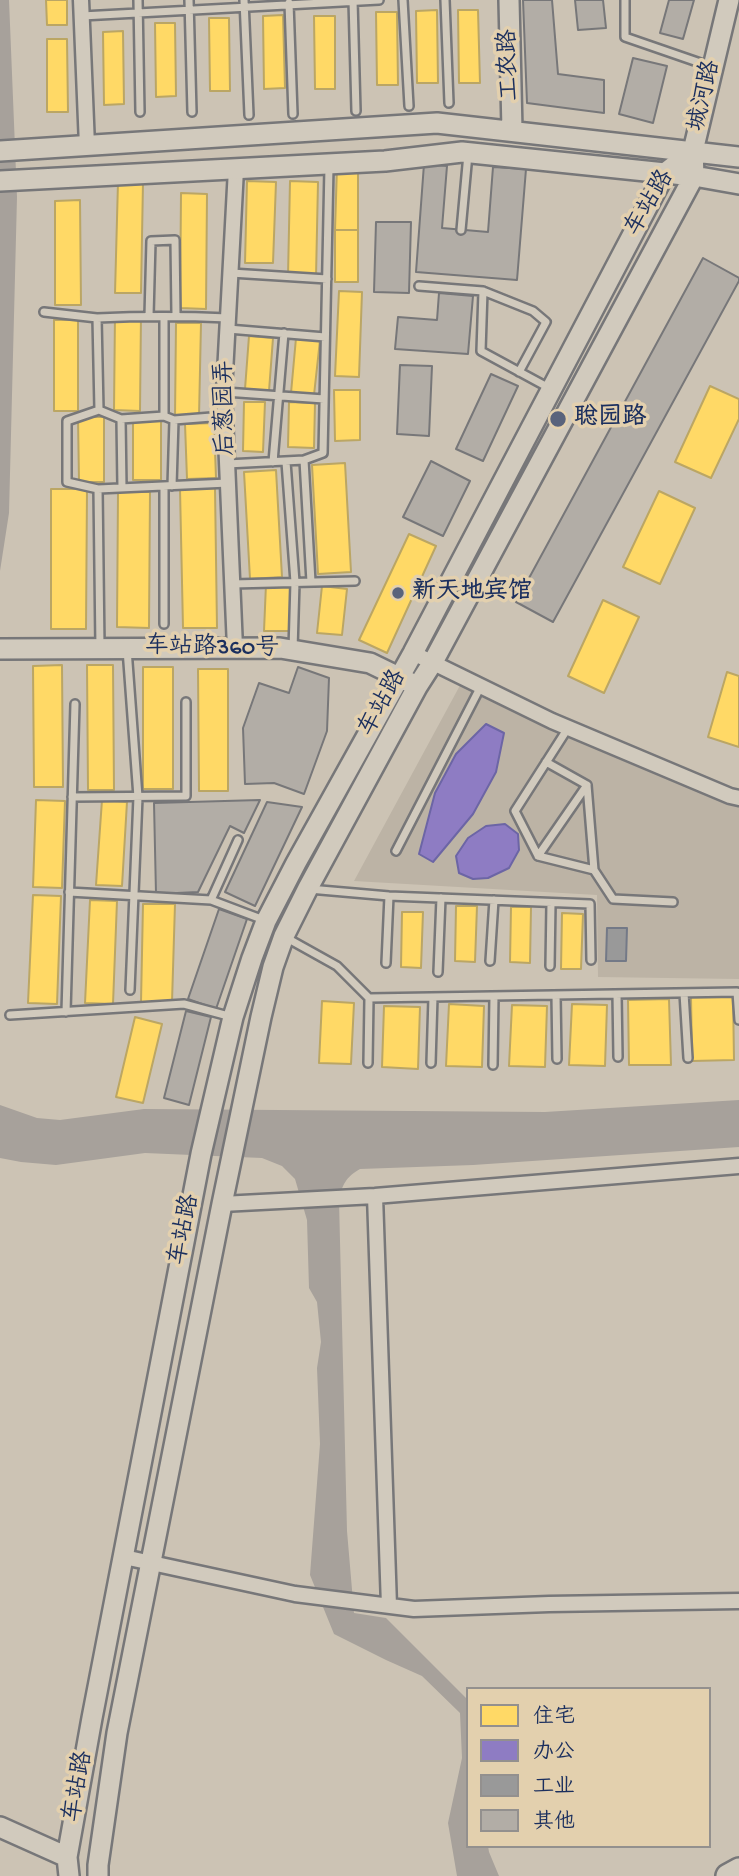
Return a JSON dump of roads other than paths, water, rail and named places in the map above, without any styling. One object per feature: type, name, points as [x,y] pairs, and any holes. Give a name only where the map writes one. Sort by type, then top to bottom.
[{"type":"main road","name":"工农路","points":[[509,0],[512,131]]},
{"type":"main road","name":"城河路","points":[[693,151],[729,0]]},
{"type":"main road","points":[[0,151],[437,123],[739,157]]},
{"type":"main road","name":"车站路","points":[[68,1867],[92,1718],[201,1154],[233,1017],[266,921],[413,653],[665,173],[693,151]]},
{"type":"main road","name":"车站路","points":[[98,1876],[117,1732],[222,1204],[273,967],[284,936],[308,888],[417,687],[433,663],[694,176],[693,151]]},
{"type":"main road","points":[[0,181],[385,161],[468,153],[694,176],[739,184]]},
{"type":"main road","name":"车站路360号","points":[[0,649],[281,648],[370,663],[417,687]]},
{"type":"main road","points":[[0,1827],[68,1867]]},
{"type":"main road","points":[[728,1876],[739,1870]]},
{"type":"street","points":[[81,0],[87,146]]},
{"type":"street","name":"后葱园弄","points":[[235,648],[224,392],[236,169]]},
{"type":"street","points":[[413,653],[568,728],[730,796],[739,797]]},
{"type":"street","points":[[222,1204],[374,1196],[739,1166]]},
{"type":"street","points":[[374,1196],[389,1606]]},
{"type":"street","points":[[124,1557],[295,1594],[414,1609],[739,1601]]},
{"type":"lane","points":[[138,0],[140,112]]},
{"type":"lane","points":[[189,0],[192,112]]},
{"type":"lane","points":[[81,16],[244,4],[379,0]]},
{"type":"lane","points":[[403,0],[409,106]]},
{"type":"lane","points":[[445,0],[449,103]]},
{"type":"lane","points":[[625,0],[625,37],[713,67]]},
{"type":"lane","points":[[353,1],[356,111]]},
{"type":"lane","points":[[289,2],[293,114]]},
{"type":"lane","points":[[244,4],[249,115]]},
{"type":"lane","points":[[461,230],[468,153]]},
{"type":"lane","points":[[227,464],[304,460],[323,453],[329,164]]},
{"type":"lane","points":[[149,316],[151,240],[175,240],[176,316]]},
{"type":"lane","points":[[230,273],[327,279]]},
{"type":"lane","points":[[419,286],[483,291],[533,311],[546,322],[519,372]]},
{"type":"lane","points":[[483,291],[481,351],[551,389]]},
{"type":"lane","points":[[44,312],[97,318],[176,316],[326,337]]},
{"type":"lane","points":[[97,318],[99,410]]},
{"type":"lane","points":[[164,318],[164,416]]},
{"type":"lane","points":[[273,462],[284,333]]},
{"type":"lane","points":[[224,392],[324,400]]},
{"type":"lane","points":[[225,416],[174,420],[164,416],[121,419],[99,410],[67,421],[67,482],[98,489],[228,483]]},
{"type":"lane","points":[[121,419],[122,488]]},
{"type":"lane","points":[[164,624],[168,486],[174,420]]},
{"type":"lane","points":[[304,460],[311,582]]},
{"type":"lane","points":[[286,461],[295,582],[293,650]]},
{"type":"lane","points":[[98,489],[100,648]]},
{"type":"lane","points":[[232,584],[355,581]]},
{"type":"lane","points":[[127,648],[138,797],[130,990]]},
{"type":"lane","points":[[396,851],[481,686]]},
{"type":"lane","points":[[72,797],[186,796],[186,702]]},
{"type":"lane","points":[[66,1012],[75,704]]},
{"type":"lane","points":[[568,728],[515,811],[538,856],[594,870]]},
{"type":"lane","points":[[546,762],[587,785]]},
{"type":"lane","points":[[538,856],[587,785]]},
{"type":"lane","points":[[587,785],[594,870],[613,899],[673,902]]},
{"type":"lane","points":[[211,900],[238,840]]},
{"type":"lane","points":[[308,888],[389,896],[590,904],[591,960]]},
{"type":"lane","points":[[69,892],[211,900],[266,921]]},
{"type":"lane","points":[[386,963],[389,896]]},
{"type":"lane","points":[[438,972],[441,898]]},
{"type":"lane","points":[[490,961],[494,900]]},
{"type":"lane","points":[[550,965],[551,903]]},
{"type":"lane","points":[[284,936],[337,966],[369,998],[368,1063]]},
{"type":"lane","points":[[369,998],[737,992],[739,1020]]},
{"type":"lane","points":[[684,993],[688,1058]]},
{"type":"lane","points":[[617,994],[618,1057]]},
{"type":"lane","points":[[556,995],[557,1059]]},
{"type":"lane","points":[[494,996],[494,1065]]},
{"type":"lane","points":[[431,1063],[433,997]]},
{"type":"lane","points":[[10,1015],[184,1004],[233,1017]]},
{"type":"place","name":"聪园路","points":[[558,419]]},
{"type":"place","name":"新天地宾馆","points":[[398,593]]}]
